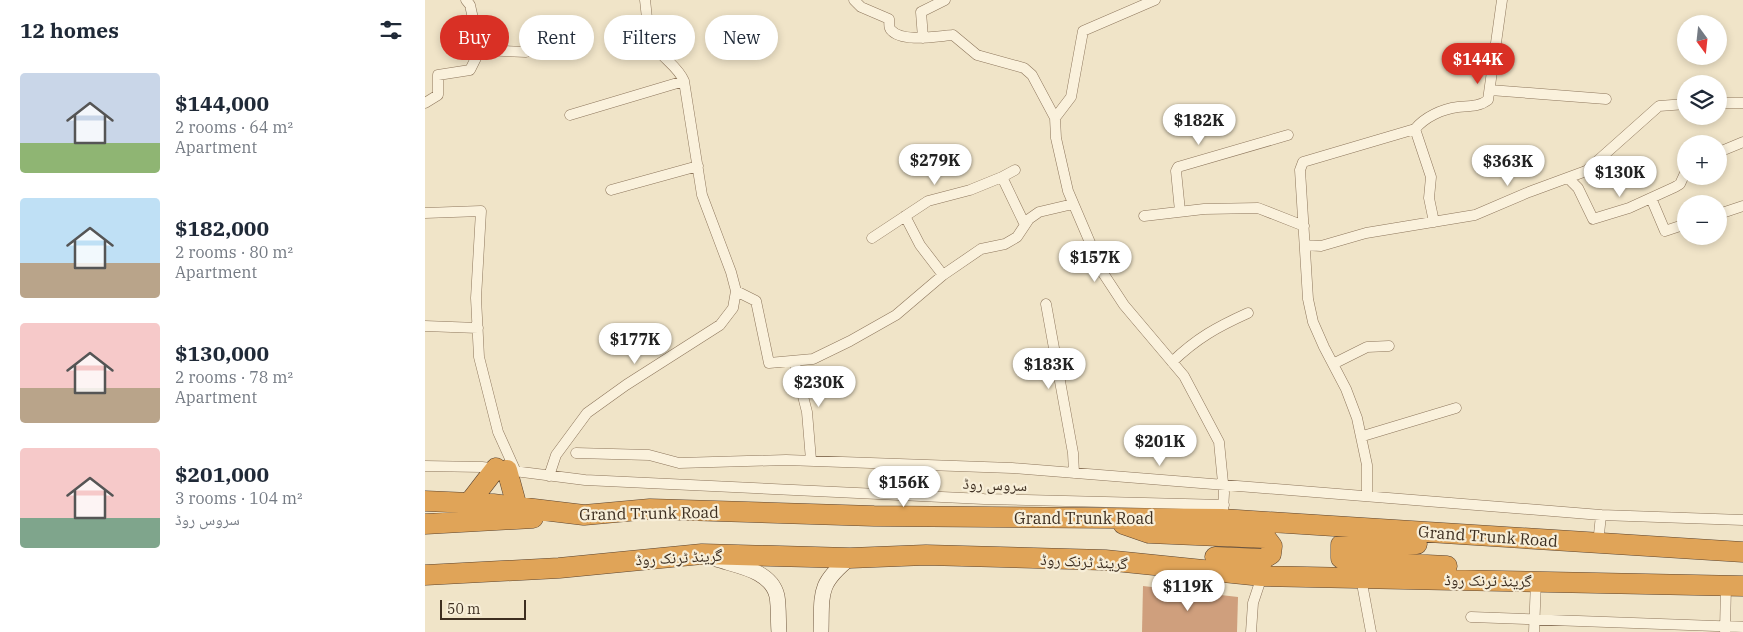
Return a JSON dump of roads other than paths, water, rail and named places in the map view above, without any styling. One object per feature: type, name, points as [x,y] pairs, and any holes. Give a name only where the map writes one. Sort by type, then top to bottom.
[{"type":"highway","points":[[469,503],[506,470],[517,507]]},
{"type":"highway","name":"Grand Trunk Road","points":[[425,501],[517,507],[584,515],[650,509],[874,516],[1102,518],[1223,512],[1316,524],[1540,541],[1743,552]]},
{"type":"highway","points":[[425,524],[584,515]]},
{"type":"highway","points":[[1102,518],[1149,532],[1266,538],[1272,546],[1271,554],[1263,560],[1154,555],[1105,560]]},
{"type":"highway","points":[[1533,581],[1483,568],[1347,561],[1341,558],[1340,550],[1341,545],[1348,542],[1484,546],[1540,541]]},
{"type":"highway","name":"گرینڈ ٹرنک روڈ","points":[[425,574],[559,568],[702,554],[850,558],[926,555],[1105,560],[1262,576],[1735,586]]},
{"type":"main road","points":[[702,554],[765,577],[777,595],[779,632]]},
{"type":"main road","points":[[821,632],[824,584],[832,572],[850,558]]},
{"type":"street","points":[[466,0],[470,5],[472,15]]},
{"type":"street","points":[[549,476],[556,455],[587,413],[626,385],[720,325],[733,308],[736,291],[731,272],[723,256],[702,195],[685,81],[679,70],[656,48],[649,31],[645,0]]},
{"type":"street","points":[[854,0],[861,6],[889,19],[889,28],[893,32],[923,38],[953,35],[977,55],[1024,68],[1032,74],[1055,118],[1056,138],[1068,191],[1103,273],[1124,305],[1184,376],[1219,442],[1223,485],[1223,512]]},
{"type":"street","points":[[923,38],[921,12],[945,0]]},
{"type":"street","points":[[1055,118],[1071,98],[1083,31],[1155,0]]},
{"type":"street","points":[[1367,496],[1367,465],[1363,436],[1346,389],[1313,322],[1309,299],[1300,170],[1303,162],[1415,129],[1422,120],[1436,114],[1455,108],[1482,105],[1488,100],[1502,0]]},
{"type":"street","points":[[425,102],[437,95],[438,75],[470,70],[475,60]]},
{"type":"street","points":[[570,116],[685,81]]},
{"type":"street","points":[[1490,90],[1606,99]]},
{"type":"street","points":[[1727,103],[1743,103]]},
{"type":"street","points":[[1305,245],[1327,245],[1367,233],[1475,216],[1529,192],[1586,171],[1659,106],[1677,105]]},
{"type":"street","points":[[1415,129],[1431,177],[1429,198],[1434,222]]},
{"type":"street","points":[[1180,211],[1176,171],[1178,167],[1288,135]]},
{"type":"street","points":[[1727,149],[1743,142]]},
{"type":"street","points":[[611,190],[698,166]]},
{"type":"street","points":[[872,238],[928,201],[970,190],[1015,170]]},
{"type":"street","points":[[1002,177],[1025,225]]},
{"type":"street","points":[[1568,178],[1578,188],[1593,219],[1629,208],[1678,185]]},
{"type":"street","points":[[1651,198],[1665,232],[1677,227]]},
{"type":"street","points":[[736,291],[756,301],[769,363],[813,359],[858,337],[896,314],[943,275],[981,249],[1005,244],[1017,237],[1029,219],[1039,212],[1073,204]]},
{"type":"street","points":[[1727,211],[1743,206]]},
{"type":"street","points":[[1144,216],[1180,211],[1258,208],[1304,226]]},
{"type":"street","points":[[425,213],[481,210],[476,298],[479,357],[506,470]]},
{"type":"street","points":[[905,216],[920,245],[943,275]]},
{"type":"street","points":[[1046,304],[1073,453],[1074,473]]},
{"type":"street","points":[[1172,362],[1193,342],[1206,333],[1248,313]]},
{"type":"street","points":[[425,326],[478,328]]},
{"type":"street","points":[[1333,364],[1367,347],[1389,346]]},
{"type":"street","points":[[795,361],[807,412],[811,460]]},
{"type":"street","points":[[1363,436],[1456,408]]},
{"type":"street","points":[[576,453],[649,455],[679,462],[811,460],[901,462],[1074,473],[1601,515],[1743,520]]},
{"type":"street","name":"سروس روڈ","points":[[425,466],[506,470],[585,480],[974,498],[1223,512]]},
{"type":"street","points":[[1598,544],[1601,515]]},
{"type":"street","points":[[1251,632],[1253,603],[1262,576]]},
{"type":"street","points":[[1361,578],[1371,632]]},
{"type":"street","points":[[1533,581],[1534,632]]},
{"type":"street","points":[[1725,629],[1735,586]]},
{"type":"street","points":[[1471,617],[1725,629],[1743,627]]}]
